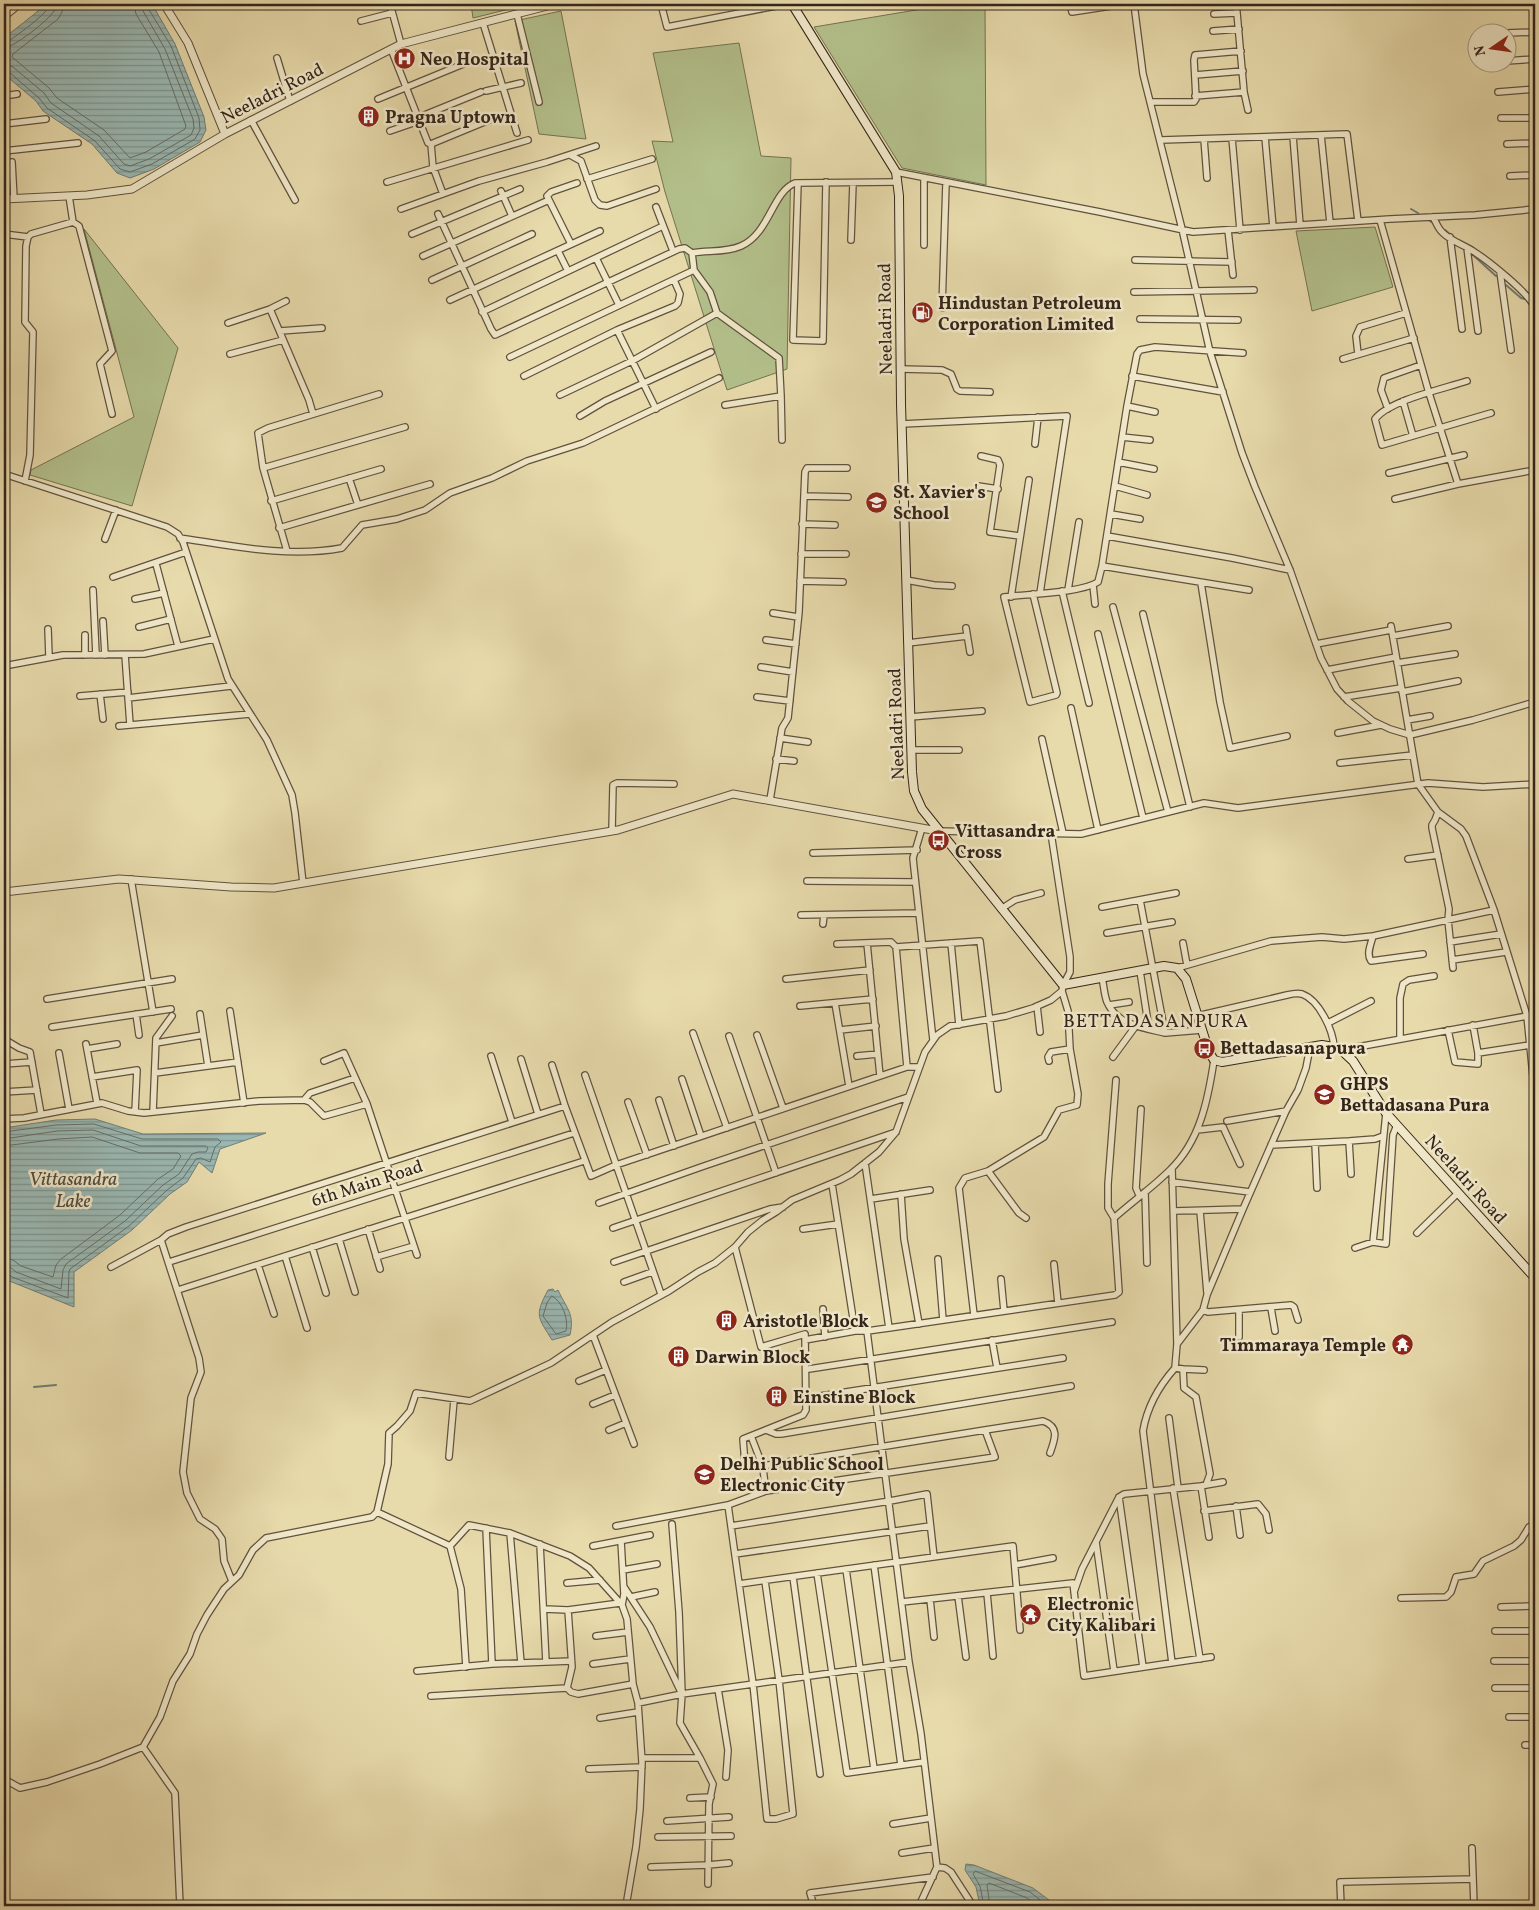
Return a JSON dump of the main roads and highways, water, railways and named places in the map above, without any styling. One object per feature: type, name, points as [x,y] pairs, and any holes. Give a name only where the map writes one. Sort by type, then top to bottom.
[{"type":"main road","name":"Neeladri Road","points":[[792,4],[896,172],[898,182],[902,424],[911,750],[914,791],[922,809],[1062,988],[1164,966],[1177,968],[1186,979],[1209,1052],[1214,1060],[1222,1062],[1322,1045],[1338,1048],[1352,1061],[1386,1113],[1535,1278]]},
{"type":"water","points":[[47,4],[152,4],[175,44],[204,117],[206,130],[200,142],[154,169],[130,178],[117,173],[92,144],[43,111],[36,101],[4,74],[4,38]]},
{"type":"water","name":"Vittasandra Lake","points":[[95,1119],[143,1134],[266,1133],[220,1149],[212,1173],[199,1162],[187,1182],[170,1194],[132,1230],[74,1272],[74,1307],[7,1280],[4,1271],[4,1128],[56,1120]]},
{"type":"water","points":[[553,1289],[555,1292],[558,1290],[569,1311],[571,1327],[570,1335],[552,1340],[541,1321],[539,1311],[548,1290]]},
{"type":"water","points":[[966,1864],[974,1865],[1033,1888],[1057,1906],[980,1906],[976,1887],[965,1870]]},
{"type":"waterway","points":[[1411,209],[1418,213]]},
{"type":"waterway","points":[[1445,230],[1456,239]]},
{"type":"waterway","points":[[1472,254],[1496,276]]},
{"type":"waterway","points":[[1506,285],[1521,298],[1525,299]]},
{"type":"waterway","points":[[34,1387],[56,1385]]},
{"type":"place","name":"Neo Hospital","points":[[404,59]]},
{"type":"place","name":"Pragna Uptown","points":[[369,117]]},
{"type":"place","name":"Hindustan Petroleum Corporation Limited","points":[[922,313]]},
{"type":"place","name":"St. Xavier's School","points":[[877,502]]},
{"type":"place","name":"Vittasandra Cross","points":[[939,841]]},
{"type":"place","name":"Bettadasanapura","points":[[1204,1048]]},
{"type":"place","name":"GHPS Bettadasana Pura","points":[[1324,1094]]},
{"type":"place","name":"Aristotle Block","points":[[727,1321]]},
{"type":"place","name":"Timmaraya Temple","points":[[1402,1345]]},
{"type":"place","name":"Darwin Block","points":[[679,1357]]},
{"type":"place","name":"Einstine Block","points":[[777,1397]]},
{"type":"place","name":"Delhi Public School Electronic City","points":[[704,1474]]},
{"type":"place","name":"Electronic City Kalibari","points":[[1031,1614]]},
{"type":"district","name":"BETTADASANPURA","points":[[1156,1020]]}]
